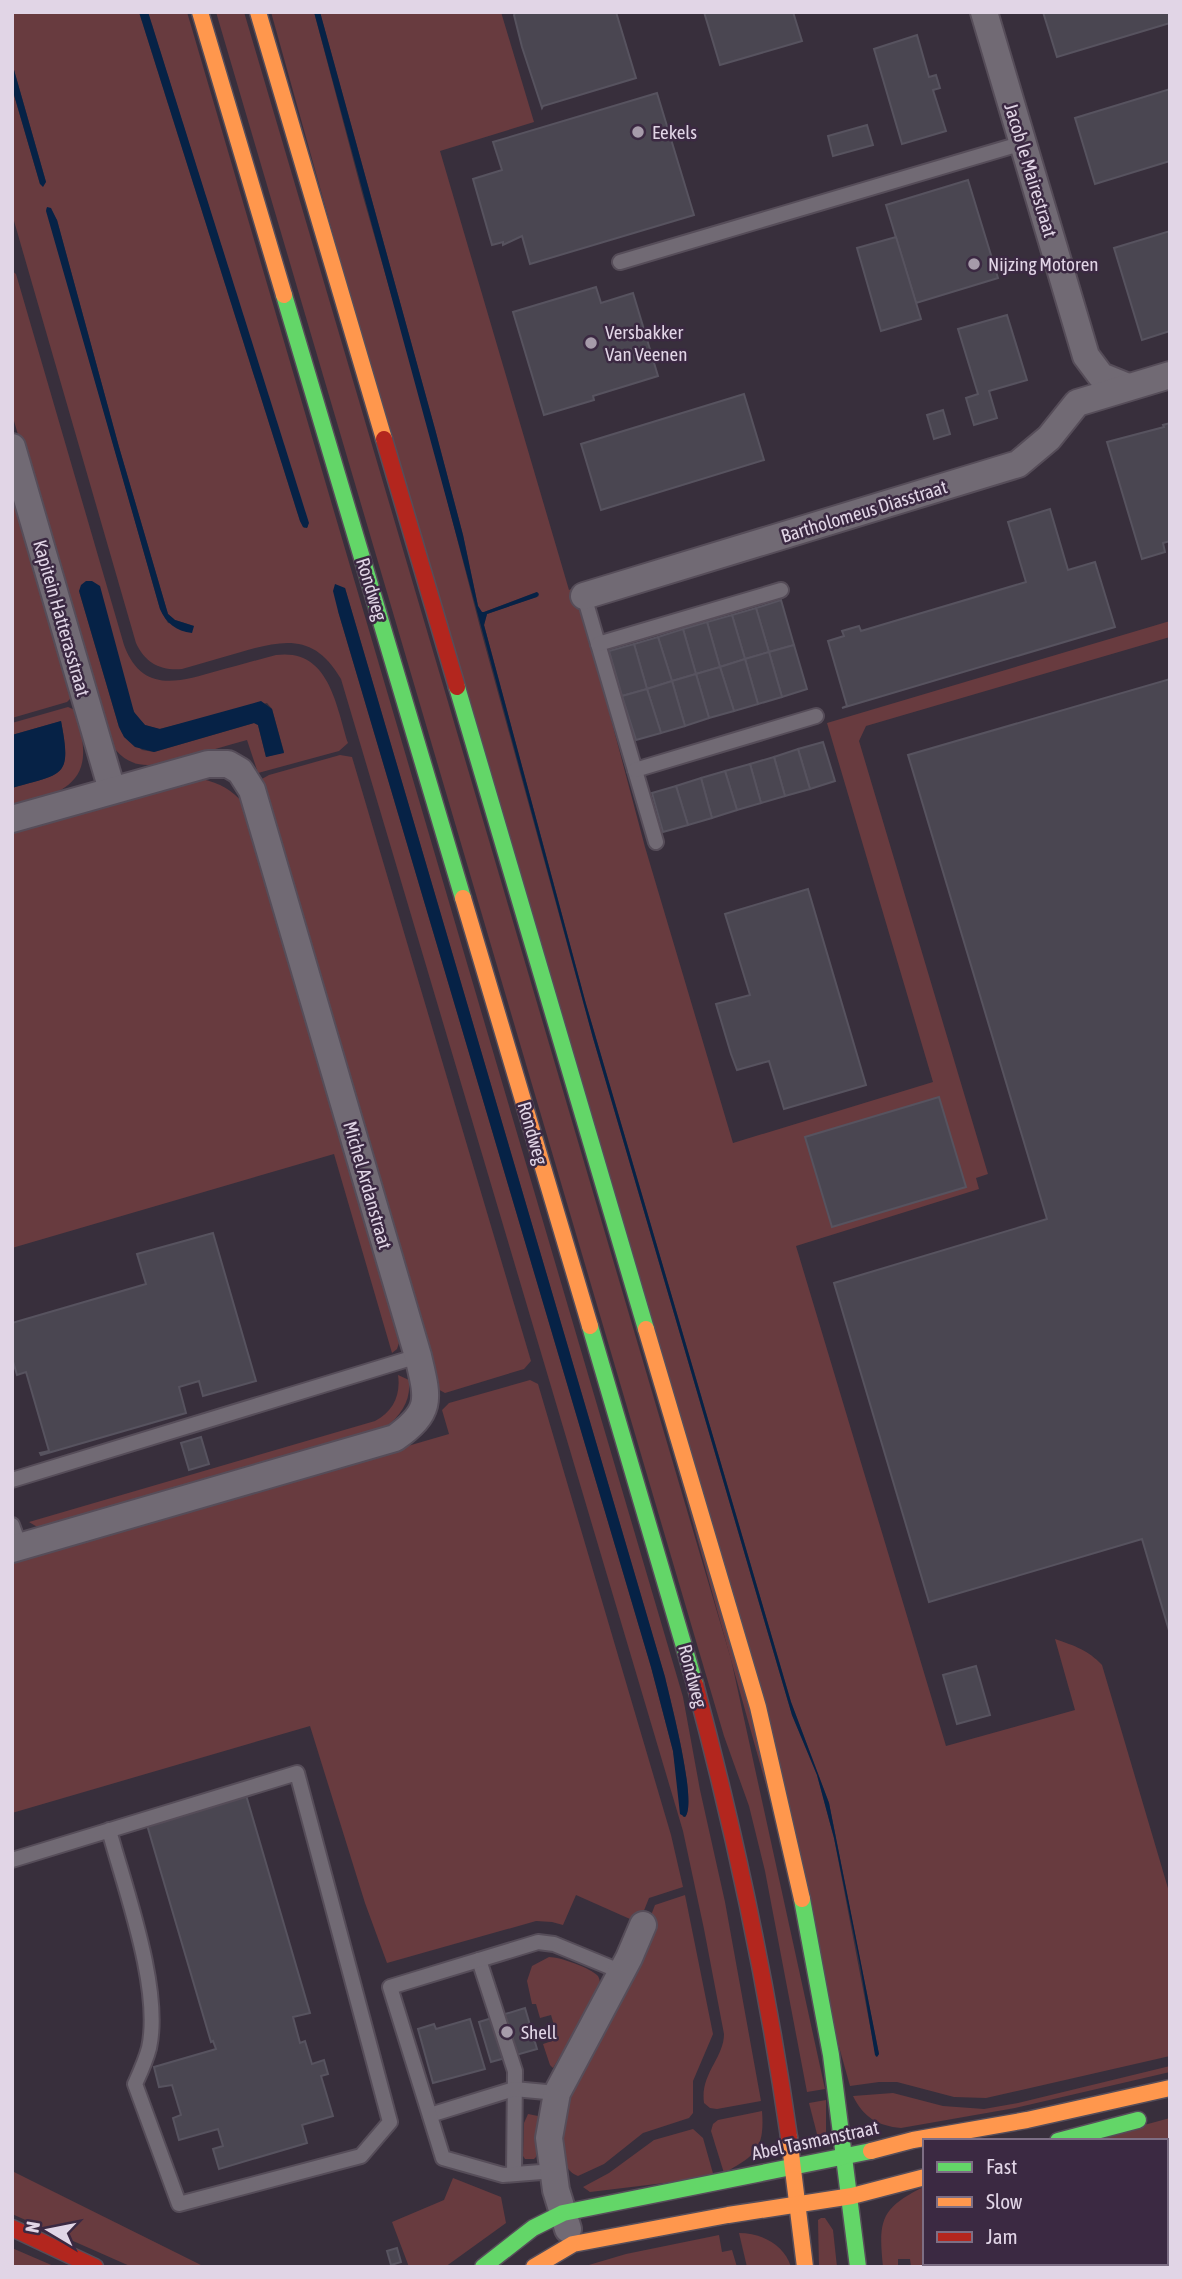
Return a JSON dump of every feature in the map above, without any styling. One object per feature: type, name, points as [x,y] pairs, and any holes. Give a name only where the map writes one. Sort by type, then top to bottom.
[{"type":"main road","name":"Rondweg","points":[[200,12],[688,1655],[728,1808],[757,1944],[794,2166],[805,2267]]},
{"type":"main road","points":[[258,12],[758,1707],[803,1899],[838,2092],[852,2196],[858,2267]]},
{"type":"main road","name":"Abel Tasmanstraat","points":[[483,2267],[533,2228],[563,2213],[847,2157],[912,2140],[1027,2120],[1170,2088]]},
{"type":"main road","points":[[1066,2139],[1157,2115]]},
{"type":"main road","points":[[534,2267],[573,2244],[728,2215],[852,2196],[923,2178]]},
{"type":"main road","points":[[12,2228],[95,2267]]},
{"type":"street","name":"Jacob le Mairestraat","points":[[984,12],[1086,356],[1101,376],[1128,387]]},
{"type":"street","name":"Bartholomeus Diasstraat","points":[[584,596],[1018,464],[1049,438],[1077,403],[1170,375]]},
{"type":"street","name":"Kapitein Hatterasstraat","points":[[12,447],[112,790]]},
{"type":"street","name":"Michel Ardanstraat","points":[[12,819],[208,764],[229,764],[240,771],[252,790],[418,1356],[425,1393],[424,1409],[415,1424],[394,1438],[15,1540]]},
{"type":"street","points":[[573,2244],[556,2190],[550,2138],[557,2094],[622,1972],[643,1925]]},
{"type":"lane","points":[[620,262],[1023,143]]},
{"type":"lane","points":[[598,644],[780,590]]},
{"type":"lane","name":"Bartholomeus Diasstraat","points":[[584,596],[656,842]]},
{"type":"lane","points":[[635,770],[816,716]]},
{"type":"lane","points":[[12,1480],[418,1356]]},
{"type":"lane","points":[[12,1860],[109,1830],[298,1773],[390,2122],[362,2156],[179,2204],[135,2084],[149,2048],[152,2003],[140,1942],[109,1830]]},
{"type":"lane","points":[[554,2171],[503,2175],[443,2158],[390,1987],[538,1942],[554,1944],[622,1972]]},
{"type":"lane","points":[[479,1960],[514,2071],[514,2174]]},
{"type":"lane","points":[[430,2115],[514,2089],[557,2094]]},
{"type":"shaded area","points":[[12,12],[139,12],[300,521],[304,528],[308,527],[148,12],[187,12],[683,1697],[725,1902],[761,2101],[717,2109],[704,2103],[705,2083],[720,2051],[724,2034],[683,1831],[341,679],[321,654],[298,644],[272,644],[182,669],[167,669],[149,661],[136,643],[12,214],[12,88],[40,184],[46,182],[12,63]],"holes":[[[46,208],[57,220],[168,614],[175,620],[194,626],[168,623],[160,609]],[[345,588],[665,1677],[686,1772],[688,1808],[685,1817],[673,1751],[651,1667],[338,611]]]},
{"type":"shaded area","points":[[216,12],[244,12],[731,1659],[825,2089],[807,2092],[765,1871],[749,1806],[724,1736]]},
{"type":"shaded area","points":[[271,12],[314,12],[593,1038],[792,1715],[817,1775],[834,1838],[876,2057],[879,2054],[829,1803],[791,1702],[586,1004],[484,625],[487,614],[539,596],[537,592],[482,613],[478,606],[463,535],[435,429],[320,12],[501,12],[534,122],[440,151],[569,590],[576,587],[645,847],[733,1143],[933,1082],[827,723],[1170,621],[1170,637],[866,726],[859,741],[988,1174],[976,1178],[979,1189],[796,1246],[946,1746],[1075,1710],[1055,1639],[1086,1652],[1102,1665],[1170,1895],[1170,2056],[986,2098],[954,2097],[897,2082],[850,2086]]},
{"type":"shaded area","points":[[12,271],[16,274],[124,645],[132,661],[151,678],[176,681],[276,655],[294,655],[308,660],[327,682],[348,743],[339,751],[258,773],[247,740],[162,764],[140,764],[121,755],[104,732],[12,414]],"holes":[[[79,591],[136,716],[145,725],[159,729],[267,703],[272,709],[284,752],[266,757],[258,725],[254,723],[154,752],[142,750],[122,733],[119,727]]]},
{"type":"shaded area","points":[[12,496],[71,698],[67,702],[12,718]]},
{"type":"shaded area","points":[[68,707],[75,710],[83,752],[81,767],[75,778],[51,795],[12,808],[12,788],[53,775],[64,763],[65,753],[61,721],[12,735],[12,723]]},
{"type":"shaded area","points":[[340,755],[352,757],[531,1361],[524,1369],[445,1393],[436,1388],[260,780]]},
{"type":"shaded area","points":[[202,779],[225,788],[244,804],[399,1343],[392,1353],[334,1154],[12,1248],[12,831]]},
{"type":"shaded area","points":[[398,1375],[409,1380],[407,1401],[396,1418],[386,1427],[39,1528],[29,1522],[375,1421],[387,1413],[397,1396]]},
{"type":"shaded area","points":[[530,1380],[538,1384],[671,1835],[683,1887],[649,1898],[639,1923],[576,1895],[563,1925],[536,1921],[387,1963],[365,1903],[310,1726],[12,1813],[12,1561],[449,1434],[442,1410],[449,1403]]},
{"type":"shaded area","points":[[685,1895],[713,2034],[693,2081],[693,2113],[689,2118],[643,2133],[604,2164],[578,2176],[569,2170],[562,2147],[562,2133],[576,2076],[655,1905]]},
{"type":"shaded area","points":[[549,1957],[589,1970],[600,1980],[599,1993],[553,2068],[543,2044],[558,2039],[551,2015],[540,2018],[536,2004],[532,2004],[527,1981],[532,1966]]},
{"type":"shaded area","points":[[1170,2066],[1170,2072],[1015,2108],[901,2128],[872,2119],[861,2110],[853,2096],[893,2093],[943,2106],[984,2109]]},
{"type":"shaded area","points":[[826,2100],[826,2133],[817,2134],[809,2103]]},
{"type":"shaded area","points":[[762,2111],[762,2134],[756,2150],[724,2173],[711,2131],[713,2124],[718,2120]]},
{"type":"shaded area","points":[[528,2114],[538,2116],[534,2159],[525,2159],[523,2156],[524,2123]]},
{"type":"shaded area","points":[[1170,2118],[1170,2267],[911,2267],[910,2259],[898,2259],[898,2267],[883,2267],[881,2237],[886,2217],[899,2201],[923,2187],[923,2265],[1168,2265],[1168,2139],[1092,2139]]},
{"type":"shaded area","points":[[693,2129],[703,2138],[714,2177],[590,2192],[583,2187],[609,2173],[654,2140]]},
{"type":"shaded area","points":[[12,2171],[205,2267],[132,2267],[12,2214]]},
{"type":"shaded area","points":[[453,2178],[501,2197],[506,2223],[445,2267],[409,2267],[392,2222],[444,2200]]},
{"type":"shaded area","points":[[825,2218],[833,2230],[837,2267],[819,2267],[818,2220]]},
{"type":"shaded area","points":[[739,2233],[771,2241],[783,2252],[791,2267],[747,2267]]},
{"type":"shaded area","points":[[719,2235],[722,2252],[732,2250],[737,2267],[582,2267],[626,2254]]},
{"type":"shaded area","points":[[12,2248],[56,2267],[12,2267]]},
{"type":"water","points":[[139,12],[148,12],[309,523],[307,528],[303,527],[300,521]]},
{"type":"water","points":[[314,12],[320,12],[435,429],[463,535],[478,606],[484,612],[537,592],[539,594],[487,614],[484,625],[586,1004],[791,1702],[829,1803],[879,2054],[877,2057],[834,1838],[817,1775],[792,1715],[593,1038]]},
{"type":"water","points":[[12,63],[46,182],[43,187],[12,88]]},
{"type":"water","points":[[47,207],[51,208],[57,220],[168,614],[175,620],[194,626],[192,633],[172,626],[160,609]]},
{"type":"water","points":[[86,581],[100,586],[134,712],[145,725],[160,729],[261,701],[272,709],[284,753],[266,757],[258,725],[254,723],[154,752],[135,747],[124,737],[119,727],[79,591]]},
{"type":"water","points":[[335,584],[345,588],[665,1677],[686,1773],[688,1808],[685,1817],[680,1814],[673,1751],[651,1667],[338,611],[333,591]]},
{"type":"water","points":[[61,721],[65,753],[60,770],[43,779],[12,788],[12,735]]},
{"type":"building","points":[[616,12],[636,78],[542,108],[522,47],[515,13]]},
{"type":"building","points":[[704,12],[793,12],[802,41],[720,65]]},
{"type":"building","points":[[1043,12],[1170,12],[1170,23],[1057,57]]},
{"type":"building","points":[[917,35],[929,77],[936,75],[940,88],[933,90],[946,131],[902,144],[874,49]]},
{"type":"building","points":[[1170,89],[1170,161],[1095,184],[1075,118]]},
{"type":"building","points":[[657,93],[694,215],[530,264],[522,236],[503,245],[503,242],[492,245],[473,179],[502,170],[493,142]]},
{"type":"building","points":[[867,125],[873,145],[833,156],[828,136]]},
{"type":"building","points":[[968,180],[998,278],[916,303],[886,205]]},
{"type":"building","points":[[1170,231],[1170,331],[1142,340],[1114,248]]},
{"type":"building","points":[[896,237],[921,319],[881,331],[857,248]]},
{"type":"building","points":[[596,287],[601,303],[633,293],[658,376],[593,396],[594,400],[544,415],[513,312]]},
{"type":"building","points":[[1007,315],[1027,380],[989,391],[997,418],[974,425],[966,398],[978,394],[958,329]]},
{"type":"building","points":[[744,394],[764,460],[601,510],[581,444]]},
{"type":"building","points":[[943,410],[950,434],[934,439],[927,415]]},
{"type":"building","points":[[1170,423],[1170,541],[1163,543],[1165,552],[1142,559],[1107,442]]},
{"type":"building","points":[[1050,509],[1068,570],[1095,562],[1115,627],[842,708],[847,706],[828,641],[844,636],[842,631],[859,626],[861,631],[1026,582],[1008,522]]},
{"type":"building","points":[[781,600],[794,645],[769,652],[756,608]]},
{"type":"building","points":[[756,608],[769,652],[745,659],[732,615]]},
{"type":"building","points":[[732,615],[745,659],[720,667],[707,622]]},
{"type":"building","points":[[707,622],[720,667],[696,674],[683,629]]},
{"type":"building","points":[[683,629],[696,674],[672,681],[658,637]]},
{"type":"building","points":[[658,637],[672,681],[647,689],[634,644]]},
{"type":"building","points":[[634,644],[647,689],[622,696],[609,651]]},
{"type":"building","points":[[794,645],[807,689],[782,697],[769,652]]},
{"type":"building","points":[[769,652],[782,697],[758,704],[745,659]]},
{"type":"building","points":[[745,659],[758,704],[734,711],[720,667]]},
{"type":"building","points":[[720,667],[734,711],[709,718],[696,674]]},
{"type":"building","points":[[696,674],[709,718],[685,726],[672,681]]},
{"type":"building","points":[[1170,679],[1170,1634],[1142,1539],[929,1602],[834,1283],[1047,1219],[908,755]]},
{"type":"building","points":[[672,681],[685,726],[661,733],[647,689]]},
{"type":"building","points":[[647,689],[661,733],[636,740],[622,696]]},
{"type":"building","points":[[823,742],[835,781],[810,789],[798,749]]},
{"type":"building","points":[[798,749],[810,789],[785,796],[774,757]]},
{"type":"building","points":[[774,757],[785,796],[761,803],[750,764]]},
{"type":"building","points":[[750,764],[761,803],[737,810],[725,771]]},
{"type":"building","points":[[725,771],[737,810],[712,818],[701,778]]},
{"type":"building","points":[[701,778],[712,818],[688,825],[676,786]]},
{"type":"building","points":[[676,786],[688,825],[663,832],[652,793]]},
{"type":"building","points":[[808,889],[866,1085],[784,1109],[769,1061],[737,1070],[731,1054],[716,1004],[750,995],[725,914]]},
{"type":"building","points":[[939,1097],[966,1187],[832,1227],[805,1137]]},
{"type":"building","points":[[213,1233],[256,1381],[203,1396],[199,1381],[179,1387],[186,1413],[41,1455],[40,1453],[49,1451],[26,1372],[17,1375],[12,1358],[12,1323],[146,1284],[137,1254]]},
{"type":"building","points":[[201,1437],[209,1464],[189,1470],[181,1443]]},
{"type":"building","points":[[976,1666],[990,1715],[957,1724],[943,1675]]},
{"type":"building","points":[[246,1795],[310,2013],[293,2017],[300,2043],[305,2041],[312,2064],[324,2060],[328,2074],[321,2076],[333,2116],[302,2125],[307,2143],[219,2169],[213,2149],[223,2146],[218,2129],[179,2140],[173,2118],[181,2115],[172,2085],[159,2087],[154,2067],[216,2049],[213,2041],[211,2042],[147,1825]]},
{"type":"building","points":[[525,2008],[537,2049],[491,2062],[479,2022]]},
{"type":"building","points":[[470,2019],[485,2069],[433,2083],[418,2029],[434,2024],[436,2029]]},
{"type":"building","points":[[397,2248],[401,2262],[391,2265],[387,2251]]},
{"type":"traffic: fast","points":[[284,295],[463,898]]},
{"type":"traffic: fast","points":[[457,687],[646,1329]]},
{"type":"traffic: fast","points":[[590,1326],[695,1684]]},
{"type":"traffic: fast","points":[[802,1899],[831,2055],[858,2267]]},
{"type":"traffic: fast","points":[[1066,2139],[1138,2120]]},
{"type":"traffic: fast","points":[[483,2267],[533,2228],[563,2213],[871,2151]]},
{"type":"traffic: slow","points":[[200,12],[284,295]]},
{"type":"traffic: slow","points":[[258,12],[384,439]]},
{"type":"traffic: slow","points":[[463,898],[590,1326]]},
{"type":"traffic: slow","points":[[646,1329],[758,1707],[802,1899]]},
{"type":"traffic: slow","points":[[871,2151],[913,2140],[1027,2120],[1170,2088]]},
{"type":"traffic: slow","points":[[789,2137],[805,2267]]},
{"type":"traffic: slow","points":[[534,2267],[573,2244],[728,2215],[852,2196],[923,2178]]},
{"type":"traffic: jam","points":[[384,439],[457,687]]},
{"type":"traffic: jam","points":[[695,1684],[749,1909],[789,2137]]},
{"type":"traffic: jam","points":[[12,2228],[95,2267]]},
{"type":"place","name":"Eekels","points":[[638,132]]},
{"type":"place","name":"Nijzing Motoren","points":[[974,264]]},
{"type":"place","name":"Versbakker Van Veenen","points":[[591,343]]},
{"type":"place","name":"Shell","points":[[507,2032]]}]
